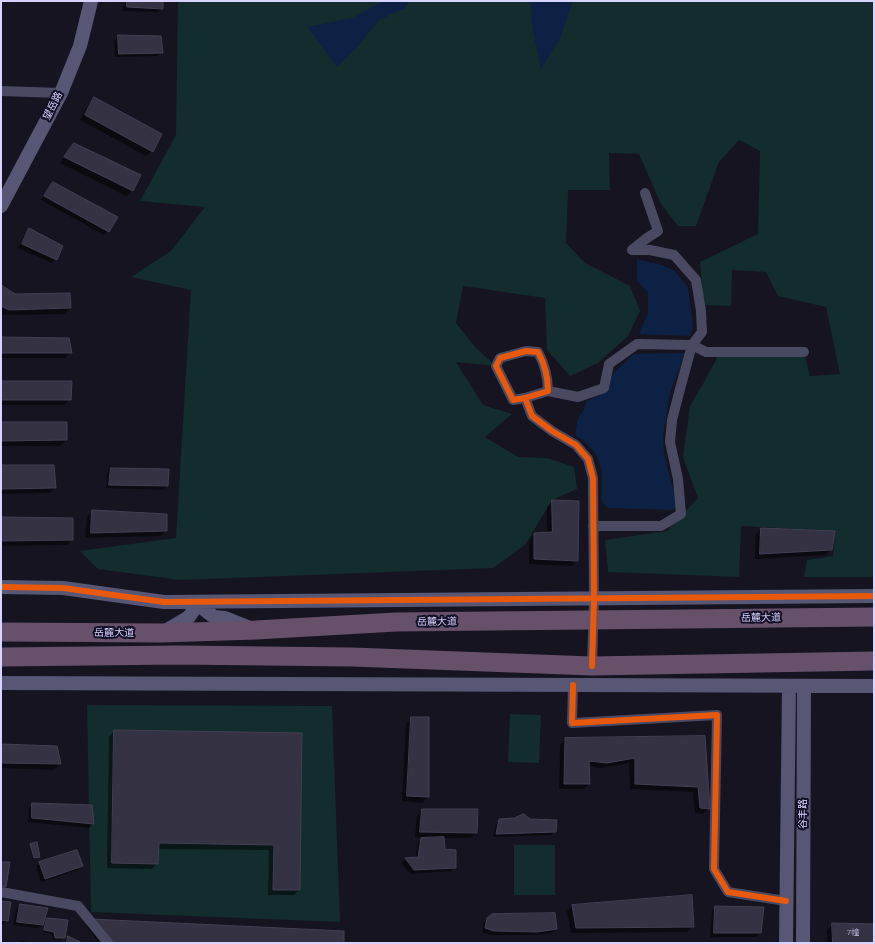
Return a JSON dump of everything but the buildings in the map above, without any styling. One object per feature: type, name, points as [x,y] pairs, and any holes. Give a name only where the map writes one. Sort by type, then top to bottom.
[{"type":"highway","name":"岳麓大道","points":[[1,632],[161,634],[396,622],[874,617]]},
{"type":"highway","points":[[6,659],[179,655],[328,657],[592,666],[874,661]]},
{"type":"street","name":"望岳路","points":[[1,206],[61,93],[80,46],[91,1]]},
{"type":"street","points":[[1,91],[61,93]]},
{"type":"street","points":[[593,526],[660,526],[681,514],[678,479],[670,442],[672,420],[692,345],[702,332],[701,310],[696,280],[674,255],[650,250],[632,250],[658,231],[645,193]]},
{"type":"street","points":[[548,391],[548,379],[544,362],[538,352],[526,351],[500,358],[496,366],[513,400],[548,391],[578,397],[604,388],[609,364],[637,344],[692,345],[706,352],[804,352]]},
{"type":"street","points":[[525,398],[532,416],[552,431],[576,445],[588,459],[592,478],[593,526],[594,620],[592,666]]},
{"type":"street","points":[[1,587],[63,588],[164,602],[874,596]]},
{"type":"street","points":[[198,602],[204,610],[214,617],[225,618],[256,630]]},
{"type":"street","points":[[161,634],[189,617],[198,602]]},
{"type":"street","points":[[1,683],[874,686]]},
{"type":"street","points":[[572,685],[572,723],[717,715],[714,869],[728,892],[786,901]]},
{"type":"street","name":"谷丰路","points":[[786,943],[789,686]]},
{"type":"street","name":"谷丰路","points":[[803,943],[804,686]]},
{"type":"street","points":[[1,892],[78,906],[108,943]]},
{"type":"green space","points":[[178,1],[874,1],[874,577],[804,577],[807,560],[833,556],[835,531],[741,526],[739,577],[608,572],[605,540],[667,531],[698,498],[683,457],[690,406],[718,356],[804,352],[810,376],[840,374],[826,307],[778,296],[766,272],[732,270],[731,306],[704,305],[700,262],[758,234],[760,151],[739,140],[719,162],[696,226],[678,226],[661,204],[639,154],[609,153],[610,190],[568,190],[566,243],[585,263],[630,286],[640,311],[628,336],[598,363],[570,376],[547,350],[545,298],[463,286],[456,323],[476,348],[496,366],[456,362],[483,405],[512,414],[485,437],[518,457],[547,458],[574,467],[577,489],[552,500],[525,545],[493,568],[180,580],[98,569],[80,551],[176,538],[191,290],[131,277],[171,251],[205,207],[140,201],[176,135]]},
{"type":"green space","points":[[87,705],[332,706],[340,922],[91,912]]},
{"type":"green space","points":[[510,714],[541,715],[539,763],[508,762]]},
{"type":"green space","points":[[514,845],[555,845],[555,895],[514,895]]},
{"type":"water","points":[[384,1],[410,1],[405,8],[379,20],[358,46],[337,67],[308,27],[352,18]]},
{"type":"water","points":[[530,1],[573,1],[559,40],[541,69],[533,31]]},
{"type":"water","points":[[637,259],[662,265],[675,271],[688,288],[693,326],[690,336],[639,334],[648,313],[648,293],[637,280]]},
{"type":"water","points":[[685,353],[670,393],[663,436],[664,454],[672,485],[679,503],[672,510],[607,507],[602,500],[602,473],[597,457],[588,444],[575,435],[578,418],[585,408],[586,401],[592,399],[600,393],[615,372],[634,354]]},
{"type":"cycle path","points":[[525,398],[548,391],[546,371],[538,352],[526,351],[500,358],[496,366],[513,400],[525,398],[532,416],[552,431],[576,445],[588,459],[593,478],[594,598],[592,666]]},
{"type":"cycle path","points":[[1,587],[63,588],[164,602],[874,596]]},
{"type":"cycle path","points":[[573,685],[572,723],[717,715],[714,869],[728,892],[786,901]]}]
